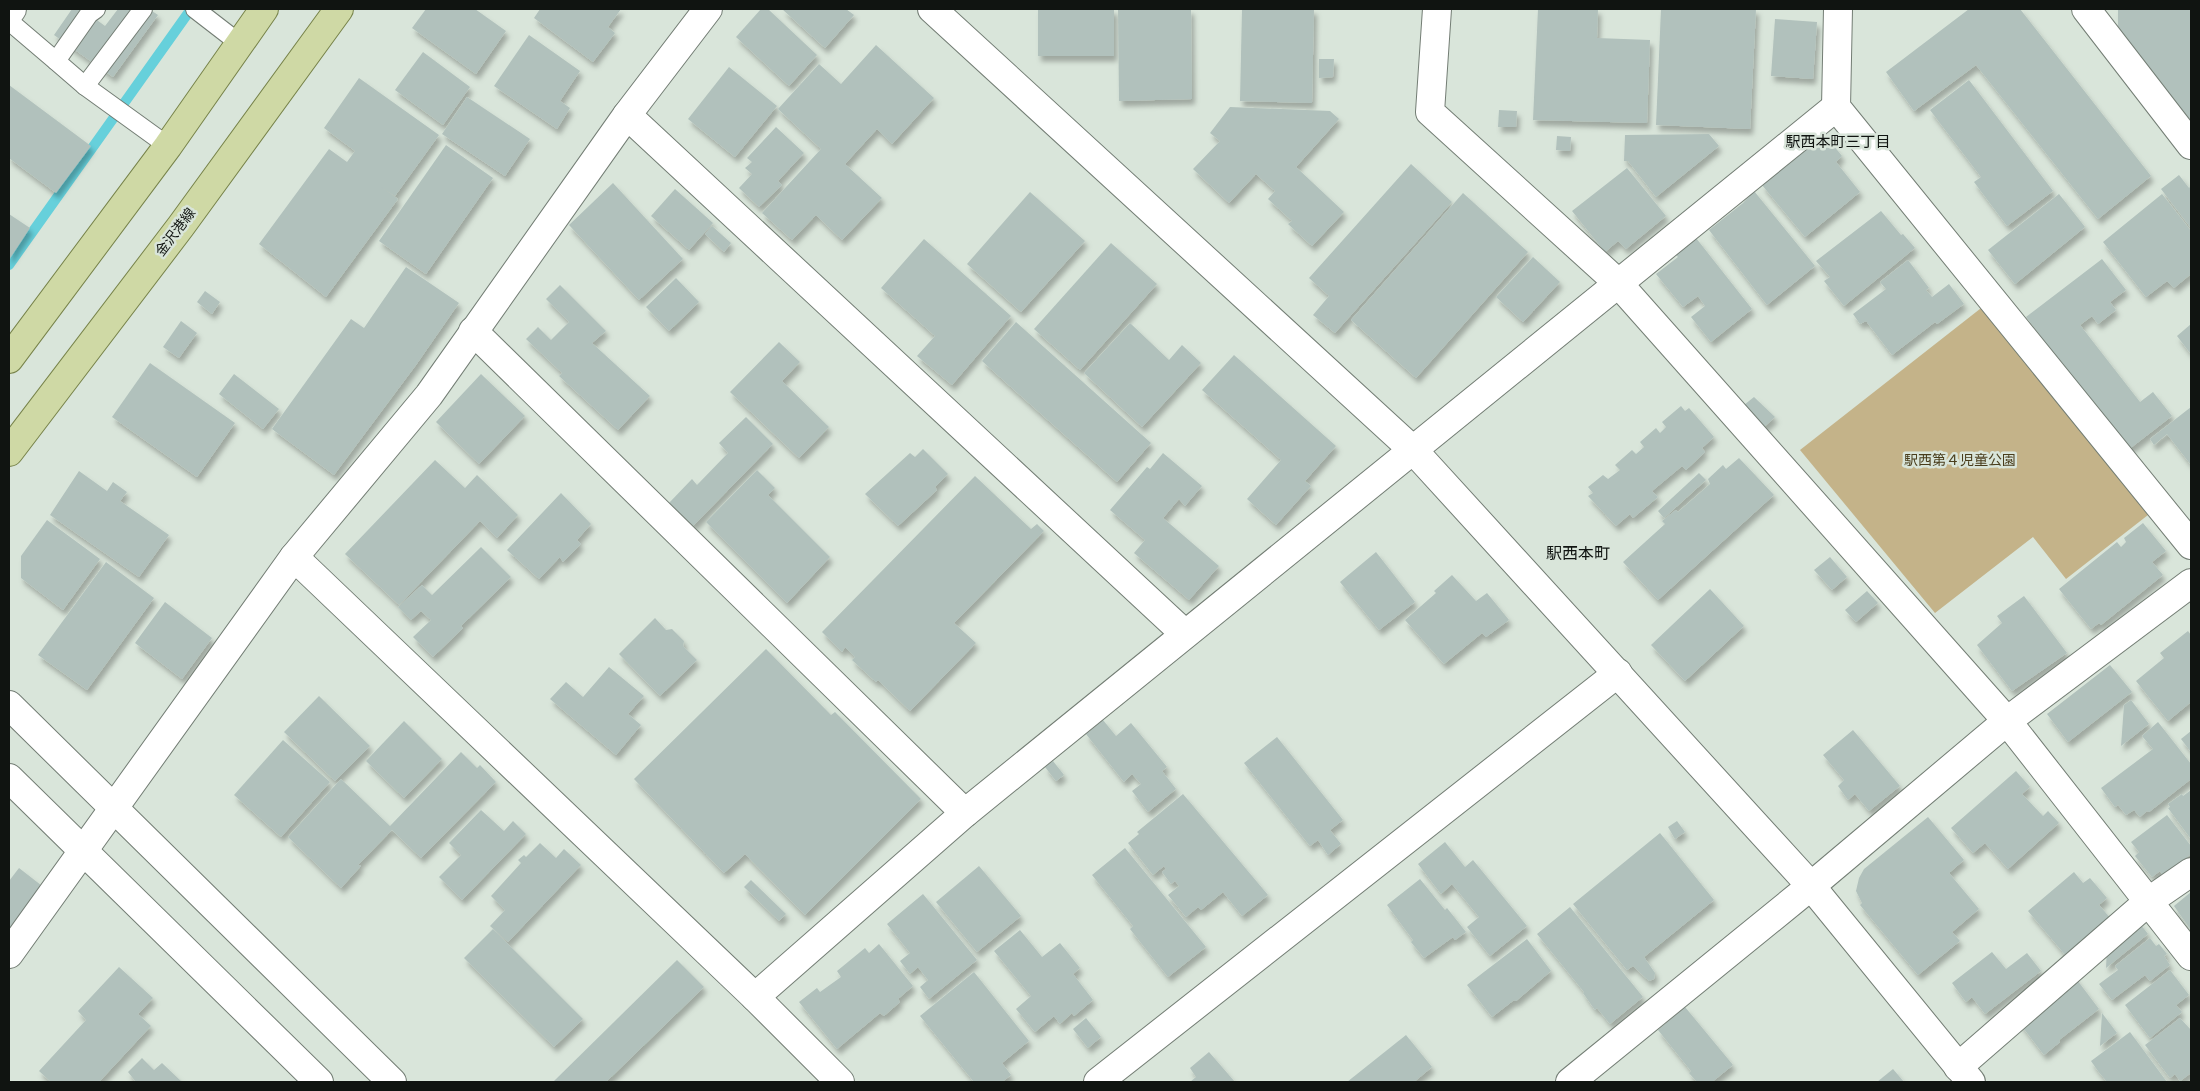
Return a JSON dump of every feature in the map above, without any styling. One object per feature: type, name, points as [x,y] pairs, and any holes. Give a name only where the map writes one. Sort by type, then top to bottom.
[{"type":"main road","points":[[9,359],[168,146],[264,9]]},
{"type":"main road","name":"金沢港線","points":[[9,452],[180,226],[339,9]]},
{"type":"street","points":[[9,13],[12,9]]},
{"type":"street","points":[[9,954],[294,557],[429,395],[627,115],[708,9]]},
{"type":"street","points":[[932,9],[1414,450],[1811,886],[1964,1075],[2149,901],[2191,872]]},
{"type":"street","points":[[1437,9],[1430,112],[1617,282],[2007,721],[2191,956]]},
{"type":"street","points":[[1838,9],[1836,106],[2191,545]]},
{"type":"street","points":[[2086,9],[2191,144]]},
{"type":"street","points":[[755,997],[965,813],[1836,106]]},
{"type":"street","points":[[627,115],[1185,634]]},
{"type":"street","points":[[473,331],[965,813]]},
{"type":"street","points":[[294,557],[755,997],[840,1082]]},
{"type":"street","points":[[1570,1082],[1811,886],[2007,721],[2191,583]]},
{"type":"street","points":[[1098,1082],[1618,673]]},
{"type":"street","points":[[9,706],[392,1082]]},
{"type":"street","points":[[9,778],[319,1082]]},
{"type":"lane","points":[[56,61],[89,14],[96,9]]},
{"type":"lane","points":[[85,86],[143,9]]},
{"type":"lane","points":[[197,11],[239,43]]},
{"type":"lane","points":[[9,21],[85,86],[168,146]]},
{"type":"green space","name":"駅西第４児童公園","points":[[1985,305],[2148,515],[2066,579],[2033,537],[1935,613],[1800,450]]},
{"type":"building","points":[[72,9],[82,9],[105,26],[118,9],[149,9],[158,15],[113,77],[54,35]]},
{"type":"building","points":[[426,9],[475,9],[506,31],[476,74],[412,28]]},
{"type":"building","points":[[540,9],[621,9],[608,27],[615,33],[593,62],[534,18]]},
{"type":"building","points":[[761,9],[768,9],[817,55],[789,86],[736,37]]},
{"type":"building","points":[[782,9],[846,9],[854,15],[825,48]]},
{"type":"building","points":[[1038,9],[1114,9],[1114,56],[1038,56]]},
{"type":"building","points":[[1118,9],[1191,9],[1192,99],[1119,101]]},
{"type":"building","points":[[1242,9],[1314,9],[1312,103],[1240,101]]},
{"type":"building","points":[[1538,9],[1598,9],[1597,38],[1650,40],[1647,123],[1533,120]]},
{"type":"building","points":[[1661,9],[1756,9],[1750,129],[1656,125]]},
{"type":"building","points":[[1969,9],[2020,9],[2151,176],[2098,219],[1976,65],[1914,111],[1886,72]]},
{"type":"building","points":[[2118,9],[2191,9],[2191,130],[2118,29]]},
{"type":"building","points":[[1775,19],[1817,22],[1813,79],[1771,76]]},
{"type":"building","points":[[529,35],[580,71],[560,101],[570,108],[557,129],[494,86]]},
{"type":"building","points":[[876,45],[934,98],[892,144],[877,129],[845,164],[882,198],[842,240],[816,215],[792,240],[762,213],[821,149],[778,109],[819,64],[841,84]]},
{"type":"building","points":[[423,52],[470,87],[443,125],[395,90]]},
{"type":"building","points":[[1319,59],[1334,59],[1333,77],[1319,78]]},
{"type":"building","points":[[729,67],[777,106],[735,157],[688,119]]},
{"type":"building","points":[[359,78],[439,135],[395,196],[381,187],[398,199],[326,297],[259,244],[329,149],[347,162],[355,151],[324,128]]},
{"type":"building","points":[[1969,80],[2053,191],[2007,226],[1974,182],[1981,177],[1930,110]]},
{"type":"building","points":[[9,85],[91,146],[56,193],[9,158]]},
{"type":"building","points":[[467,97],[530,139],[505,176],[442,134]]},
{"type":"building","points":[[1230,107],[1330,111],[1339,119],[1296,167],[1344,212],[1312,246],[1288,224],[1292,221],[1268,199],[1275,191],[1256,174],[1229,203],[1193,169],[1220,141],[1210,133]]},
{"type":"building","points":[[1499,110],[1517,111],[1516,127],[1498,127]]},
{"type":"building","points":[[776,127],[804,153],[778,181],[782,185],[759,207],[739,188],[752,174],[745,168],[752,162],[747,158]]},
{"type":"building","points":[[1709,134],[1719,146],[1656,197],[1628,161],[1624,161],[1625,135]]},
{"type":"building","points":[[1824,134],[1842,156],[1836,162],[1860,192],[1805,237],[1762,185]]},
{"type":"building","points":[[1557,136],[1571,137],[1570,151],[1556,150]]},
{"type":"building","points":[[446,145],[493,178],[426,274],[379,241]]},
{"type":"building","points":[[1411,164],[1452,202],[1335,333],[1313,315],[1329,296],[1309,278]]},
{"type":"building","points":[[1627,168],[1666,216],[1626,249],[1618,241],[1605,252],[1572,211]]},
{"type":"building","points":[[2179,175],[2189,188],[2191,186],[2191,228],[2161,189]]},
{"type":"building","points":[[613,183],[683,259],[639,300],[569,225]]},
{"type":"building","points":[[675,189],[713,223],[689,250],[651,216]]},
{"type":"building","points":[[1754,191],[1815,266],[1767,305],[1709,230],[1743,203]]},
{"type":"building","points":[[1030,192],[1085,241],[1021,312],[967,264]]},
{"type":"building","points":[[1463,193],[1528,252],[1416,378],[1351,320]]},
{"type":"building","points":[[2059,194],[2085,227],[2015,284],[1988,250]]},
{"type":"building","points":[[2162,194],[2191,231],[2191,274],[2174,288],[2167,281],[2146,297],[2103,242]]},
{"type":"building","points":[[1881,211],[1901,235],[1903,234],[1915,248],[1844,306],[1824,281],[1830,277],[1816,261]]},
{"type":"building","points":[[9,214],[30,228],[9,260]]},
{"type":"building","points":[[712,226],[731,243],[724,252],[705,234]]},
{"type":"building","points":[[1696,238],[1752,309],[1711,342],[1691,317],[1705,306],[1698,296],[1683,307],[1656,274],[1678,257],[1676,255]]},
{"type":"building","points":[[924,239],[1011,316],[952,385],[917,356],[935,336],[881,288]]},
{"type":"building","points":[[1111,243],[1157,284],[1080,370],[1034,329]]},
{"type":"building","points":[[1533,257],[1560,282],[1523,322],[1496,297]]},
{"type":"building","points":[[2102,259],[2126,290],[2110,302],[2116,310],[2098,324],[2092,316],[2080,325],[2140,402],[2153,392],[2172,416],[2128,450],[2026,317]]},
{"type":"building","points":[[1908,260],[1929,288],[1926,290],[1932,297],[1949,284],[1964,304],[1937,324],[1935,322],[1892,355],[1866,321],[1860,324],[1853,314],[1886,289],[1880,282]]},
{"type":"building","points":[[406,267],[459,303],[416,365],[334,475],[272,429],[351,319],[364,328]]},
{"type":"building","points":[[676,278],[699,302],[669,331],[646,307]]},
{"type":"building","points":[[560,285],[606,331],[592,343],[650,396],[618,430],[559,376],[562,373],[526,339],[538,327],[551,340],[569,322],[546,299]]},
{"type":"building","points":[[205,291],[220,302],[212,314],[197,302]]},
{"type":"building","points":[[181,321],[197,333],[179,358],[163,347]]},
{"type":"building","points":[[1016,322],[1151,443],[1117,482],[982,361]]},
{"type":"building","points":[[1130,323],[1169,360],[1182,345],[1201,363],[1142,427],[1084,373]]},
{"type":"building","points":[[2191,324],[2191,354],[2177,336]]},
{"type":"building","points":[[779,342],[800,362],[782,381],[829,427],[799,458],[730,392]]},
{"type":"building","points":[[1234,355],[1336,446],[1305,481],[1311,486],[1276,525],[1247,499],[1281,460],[1202,390]]},
{"type":"building","points":[[150,363],[235,423],[197,477],[112,417]]},
{"type":"building","points":[[234,374],[279,409],[263,429],[219,394]]},
{"type":"building","points":[[481,374],[525,416],[479,464],[436,422]]},
{"type":"building","points":[[1754,397],[1775,417],[1763,428],[1744,405]]},
{"type":"building","points":[[1681,406],[1685,411],[1689,408],[1714,437],[1702,448],[1705,452],[1686,470],[1682,466],[1652,491],[1658,497],[1633,518],[1630,514],[1616,526],[1588,496],[1593,493],[1588,487],[1603,475],[1608,479],[1620,470],[1615,465],[1632,450],[1636,454],[1644,447],[1640,442],[1656,428],[1660,433],[1666,427],[1662,422]]},
{"type":"building","points":[[2191,407],[2191,465],[2167,434],[2154,445],[2150,439]]},
{"type":"building","points":[[746,417],[773,444],[693,526],[669,503],[692,479],[697,485],[728,453],[719,443]]},
{"type":"building","points":[[923,449],[948,474],[935,487],[937,490],[898,526],[865,494],[910,453],[915,457]]},
{"type":"building","points":[[1163,453],[1202,486],[1185,506],[1179,499],[1163,518],[1219,566],[1189,600],[1134,553],[1145,540],[1110,510],[1147,467],[1150,469]]},
{"type":"building","points":[[1739,458],[1774,495],[1658,600],[1623,562],[1665,524],[1662,521],[1676,510],[1678,512],[1710,484],[1708,479],[1723,465],[1726,469]]},
{"type":"building","points":[[435,460],[465,488],[477,475],[518,515],[497,538],[480,521],[399,605],[345,554]]},
{"type":"building","points":[[757,470],[775,488],[768,495],[830,557],[787,603],[706,522]]},
{"type":"building","points":[[79,471],[107,491],[113,482],[127,492],[120,501],[169,535],[139,577],[50,515]]},
{"type":"building","points":[[1699,473],[1706,480],[1664,518],[1658,511]]},
{"type":"building","points":[[975,476],[1031,529],[1037,524],[1044,531],[954,623],[976,643],[910,711],[878,680],[876,682],[852,660],[855,657],[845,647],[842,652],[822,632]]},
{"type":"building","points":[[561,493],[591,524],[577,540],[581,544],[563,562],[560,557],[539,579],[507,550]]},
{"type":"building","points":[[47,520],[100,559],[63,610],[21,578],[21,556]]},
{"type":"building","points":[[2143,523],[2166,551],[2152,562],[2163,575],[2101,625],[2099,623],[2091,629],[2059,589],[2117,542],[2121,547],[2126,542],[2124,538]]},
{"type":"building","points":[[481,547],[511,577],[461,626],[463,628],[433,657],[413,637],[431,620],[421,611],[411,620],[398,607],[422,585],[432,595]]},
{"type":"building","points":[[1376,552],[1415,602],[1379,630],[1340,582]]},
{"type":"building","points":[[1830,557],[1847,577],[1832,590],[1814,570]]},
{"type":"building","points":[[106,562],[154,598],[87,690],[38,655]]},
{"type":"building","points":[[1452,575],[1476,601],[1487,593],[1509,620],[1486,637],[1482,633],[1444,664],[1405,620],[1436,593],[1434,591]]},
{"type":"building","points":[[1710,589],[1744,626],[1685,681],[1651,645]]},
{"type":"building","points":[[1867,591],[1878,603],[1856,622],[1845,610]]},
{"type":"building","points":[[2024,596],[2067,653],[2012,691],[1977,645],[2002,623],[1997,616]]},
{"type":"building","points":[[165,602],[212,638],[182,679],[135,643]]},
{"type":"building","points":[[655,618],[666,630],[672,629],[684,641],[683,646],[697,660],[660,696],[619,654]]},
{"type":"building","points":[[2188,631],[2191,635],[2191,702],[2168,721],[2136,681],[2164,658],[2160,653]]},
{"type":"building","points":[[766,649],[831,715],[835,712],[921,799],[805,915],[745,854],[724,873],[634,779]]},
{"type":"building","points":[[2110,665],[2132,692],[2068,742],[2047,714]]},
{"type":"building","points":[[609,667],[644,696],[628,714],[641,725],[616,755],[550,699],[566,682],[583,697]]},
{"type":"building","points":[[319,696],[370,746],[335,781],[284,732]]},
{"type":"building","points":[[2131,700],[2149,724],[2121,746],[2124,705]]},
{"type":"building","points":[[1103,720],[1116,736],[1131,723],[1167,767],[1162,771],[1176,789],[1148,812],[1132,791],[1141,784],[1132,774],[1124,782],[1086,734]]},
{"type":"building","points":[[404,721],[442,759],[404,798],[366,761]]},
{"type":"building","points":[[2158,722],[2191,764],[2191,779],[2140,817],[2134,810],[2126,815],[2118,805],[2115,807],[2101,788],[2153,749],[2142,736]]},
{"type":"building","points":[[1853,730],[1900,786],[1869,811],[1855,794],[1848,800],[1838,786],[1844,780],[1823,755]]},
{"type":"building","points":[[2191,731],[2191,752],[2181,739]]},
{"type":"building","points":[[1277,737],[1343,820],[1330,830],[1341,844],[1328,855],[1318,840],[1310,846],[1244,763]]},
{"type":"building","points":[[283,740],[330,782],[281,837],[234,795]]},
{"type":"building","points":[[461,752],[477,768],[480,765],[496,782],[421,858],[392,830],[358,865],[361,866],[341,888],[288,837],[341,779],[390,826]]},
{"type":"building","points":[[1053,761],[1064,775],[1056,781],[1045,767]]},
{"type":"building","points":[[2016,771],[2030,787],[2022,794],[2043,816],[2048,811],[2059,823],[2008,869],[1985,843],[1973,853],[1951,828]]},
{"type":"building","points":[[2191,790],[2191,839],[2168,808],[2170,807],[2168,804]]},
{"type":"building","points":[[1183,794],[1268,895],[1242,916],[1223,892],[1201,910],[1198,907],[1186,917],[1168,895],[1179,886],[1175,881],[1171,884],[1162,872],[1166,869],[1164,866],[1153,875],[1128,843],[1139,834],[1137,832]]},
{"type":"building","points":[[481,810],[504,831],[513,821],[526,834],[462,900],[439,877],[461,855],[449,843]]},
{"type":"building","points":[[2167,815],[2191,846],[2191,854],[2163,876],[2160,871],[2152,877],[2135,856],[2139,852],[2131,842]]},
{"type":"building","points":[[1928,817],[1964,860],[1949,873],[1979,909],[1952,932],[1960,941],[1918,975],[1860,905],[1862,903],[1856,891],[1859,878],[1864,869]]},
{"type":"building","points":[[1677,821],[1685,832],[1675,839],[1668,827]]},
{"type":"building","points":[[1660,833],[1714,900],[1644,957],[1655,973],[1654,979],[1649,981],[1633,966],[1627,970],[1573,904]]},
{"type":"building","points":[[1445,842],[1465,867],[1473,860],[1527,926],[1490,956],[1467,927],[1479,917],[1452,884],[1441,894],[1418,864]]},
{"type":"building","points":[[540,843],[556,858],[564,849],[581,865],[508,942],[490,926],[505,910],[491,896],[521,863],[518,860],[524,855],[526,857]]},
{"type":"building","points":[[1125,848],[1206,947],[1168,977],[1130,929],[1133,926],[1092,875]]},
{"type":"building","points":[[979,866],[1021,916],[977,952],[936,902]]},
{"type":"building","points":[[19,868],[46,889],[13,931],[9,928],[9,881]]},
{"type":"building","points":[[2074,872],[2083,883],[2090,878],[2107,898],[2099,905],[2112,920],[2067,957],[2028,911]]},
{"type":"building","points":[[1420,879],[1466,932],[1455,940],[1453,937],[1424,958],[1411,942],[1413,940],[1387,905]]},
{"type":"building","points":[[751,880],[786,914],[779,921],[744,887]]},
{"type":"building","points":[[2191,892],[2191,930],[2174,906]]},
{"type":"building","points":[[923,894],[977,960],[929,999],[920,987],[928,980],[918,967],[910,974],[900,961],[910,953],[887,924]]},
{"type":"building","points":[[1570,907],[1643,997],[1610,1024],[1597,1008],[1595,1010],[1584,992],[1537,934]]},
{"type":"building","points":[[2130,911],[2148,934],[2106,968],[2108,928]]},
{"type":"building","points":[[493,929],[583,1019],[554,1047],[464,958]]},
{"type":"building","points":[[1020,930],[1042,957],[1060,943],[1080,968],[1073,974],[1093,1000],[1074,1016],[1072,1013],[1060,1024],[1054,1016],[1035,1032],[1016,1009],[1031,996],[994,951]]},
{"type":"building","points":[[2150,938],[2156,946],[2159,944],[2167,954],[2164,956],[2170,965],[2150,981],[2145,975],[2112,1000],[2099,984],[2118,970],[2115,966]]},
{"type":"building","points":[[1527,939],[1551,971],[1516,1001],[1514,1000],[1492,1017],[1467,985]]},
{"type":"building","points":[[879,944],[913,986],[898,999],[900,1002],[884,1016],[880,1013],[837,1049],[799,1002],[817,988],[820,992],[841,977],[837,971],[865,948],[869,953]]},
{"type":"building","points":[[1992,952],[2006,969],[2027,953],[2041,971],[1985,1014],[1972,997],[1966,1002],[1952,983]]},
{"type":"building","points":[[677,960],[704,987],[606,1082],[553,1082]]},
{"type":"building","points":[[119,967],[153,998],[138,1014],[151,1026],[99,1082],[51,1082],[39,1071],[86,1020],[78,1011]]},
{"type":"building","points":[[2068,968],[2099,1009],[2059,1040],[2060,1042],[2044,1055],[2011,1012]]},
{"type":"building","points":[[2170,970],[2189,995],[2176,1005],[2182,1012],[2150,1038],[2125,1005]]},
{"type":"building","points":[[974,972],[1029,1041],[1002,1063],[1011,1075],[1002,1082],[974,1082],[920,1016]]},
{"type":"building","points":[[1685,1007],[1733,1065],[1712,1082],[1697,1082],[1689,1073],[1691,1071],[1658,1030]]},
{"type":"building","points":[[2102,1013],[2117,1033],[2100,1046]]},
{"type":"building","points":[[1086,1018],[1101,1037],[1088,1048],[1073,1029]]},
{"type":"building","points":[[2180,1018],[2191,1030],[2191,1073],[2180,1081],[2175,1074],[2170,1078],[2145,1045]]},
{"type":"building","points":[[2130,1032],[2167,1082],[2107,1082],[2098,1071],[2091,1061]]},
{"type":"building","points":[[1406,1035],[1432,1067],[1414,1082],[1347,1082]]},
{"type":"building","points":[[1209,1052],[1235,1082],[1190,1082],[1196,1077],[1190,1068]]},
{"type":"building","points":[[142,1058],[154,1070],[162,1063],[182,1082],[136,1082],[128,1072]]},
{"type":"building","points":[[1893,1069],[1904,1082],[1877,1082]]},
{"type":"waterway","points":[[9,265],[191,9]]},
{"type":"district","name":"駅西本町三丁目","points":[[1838,142]]},
{"type":"district","name":"駅西本町","points":[[1578,553]]}]
